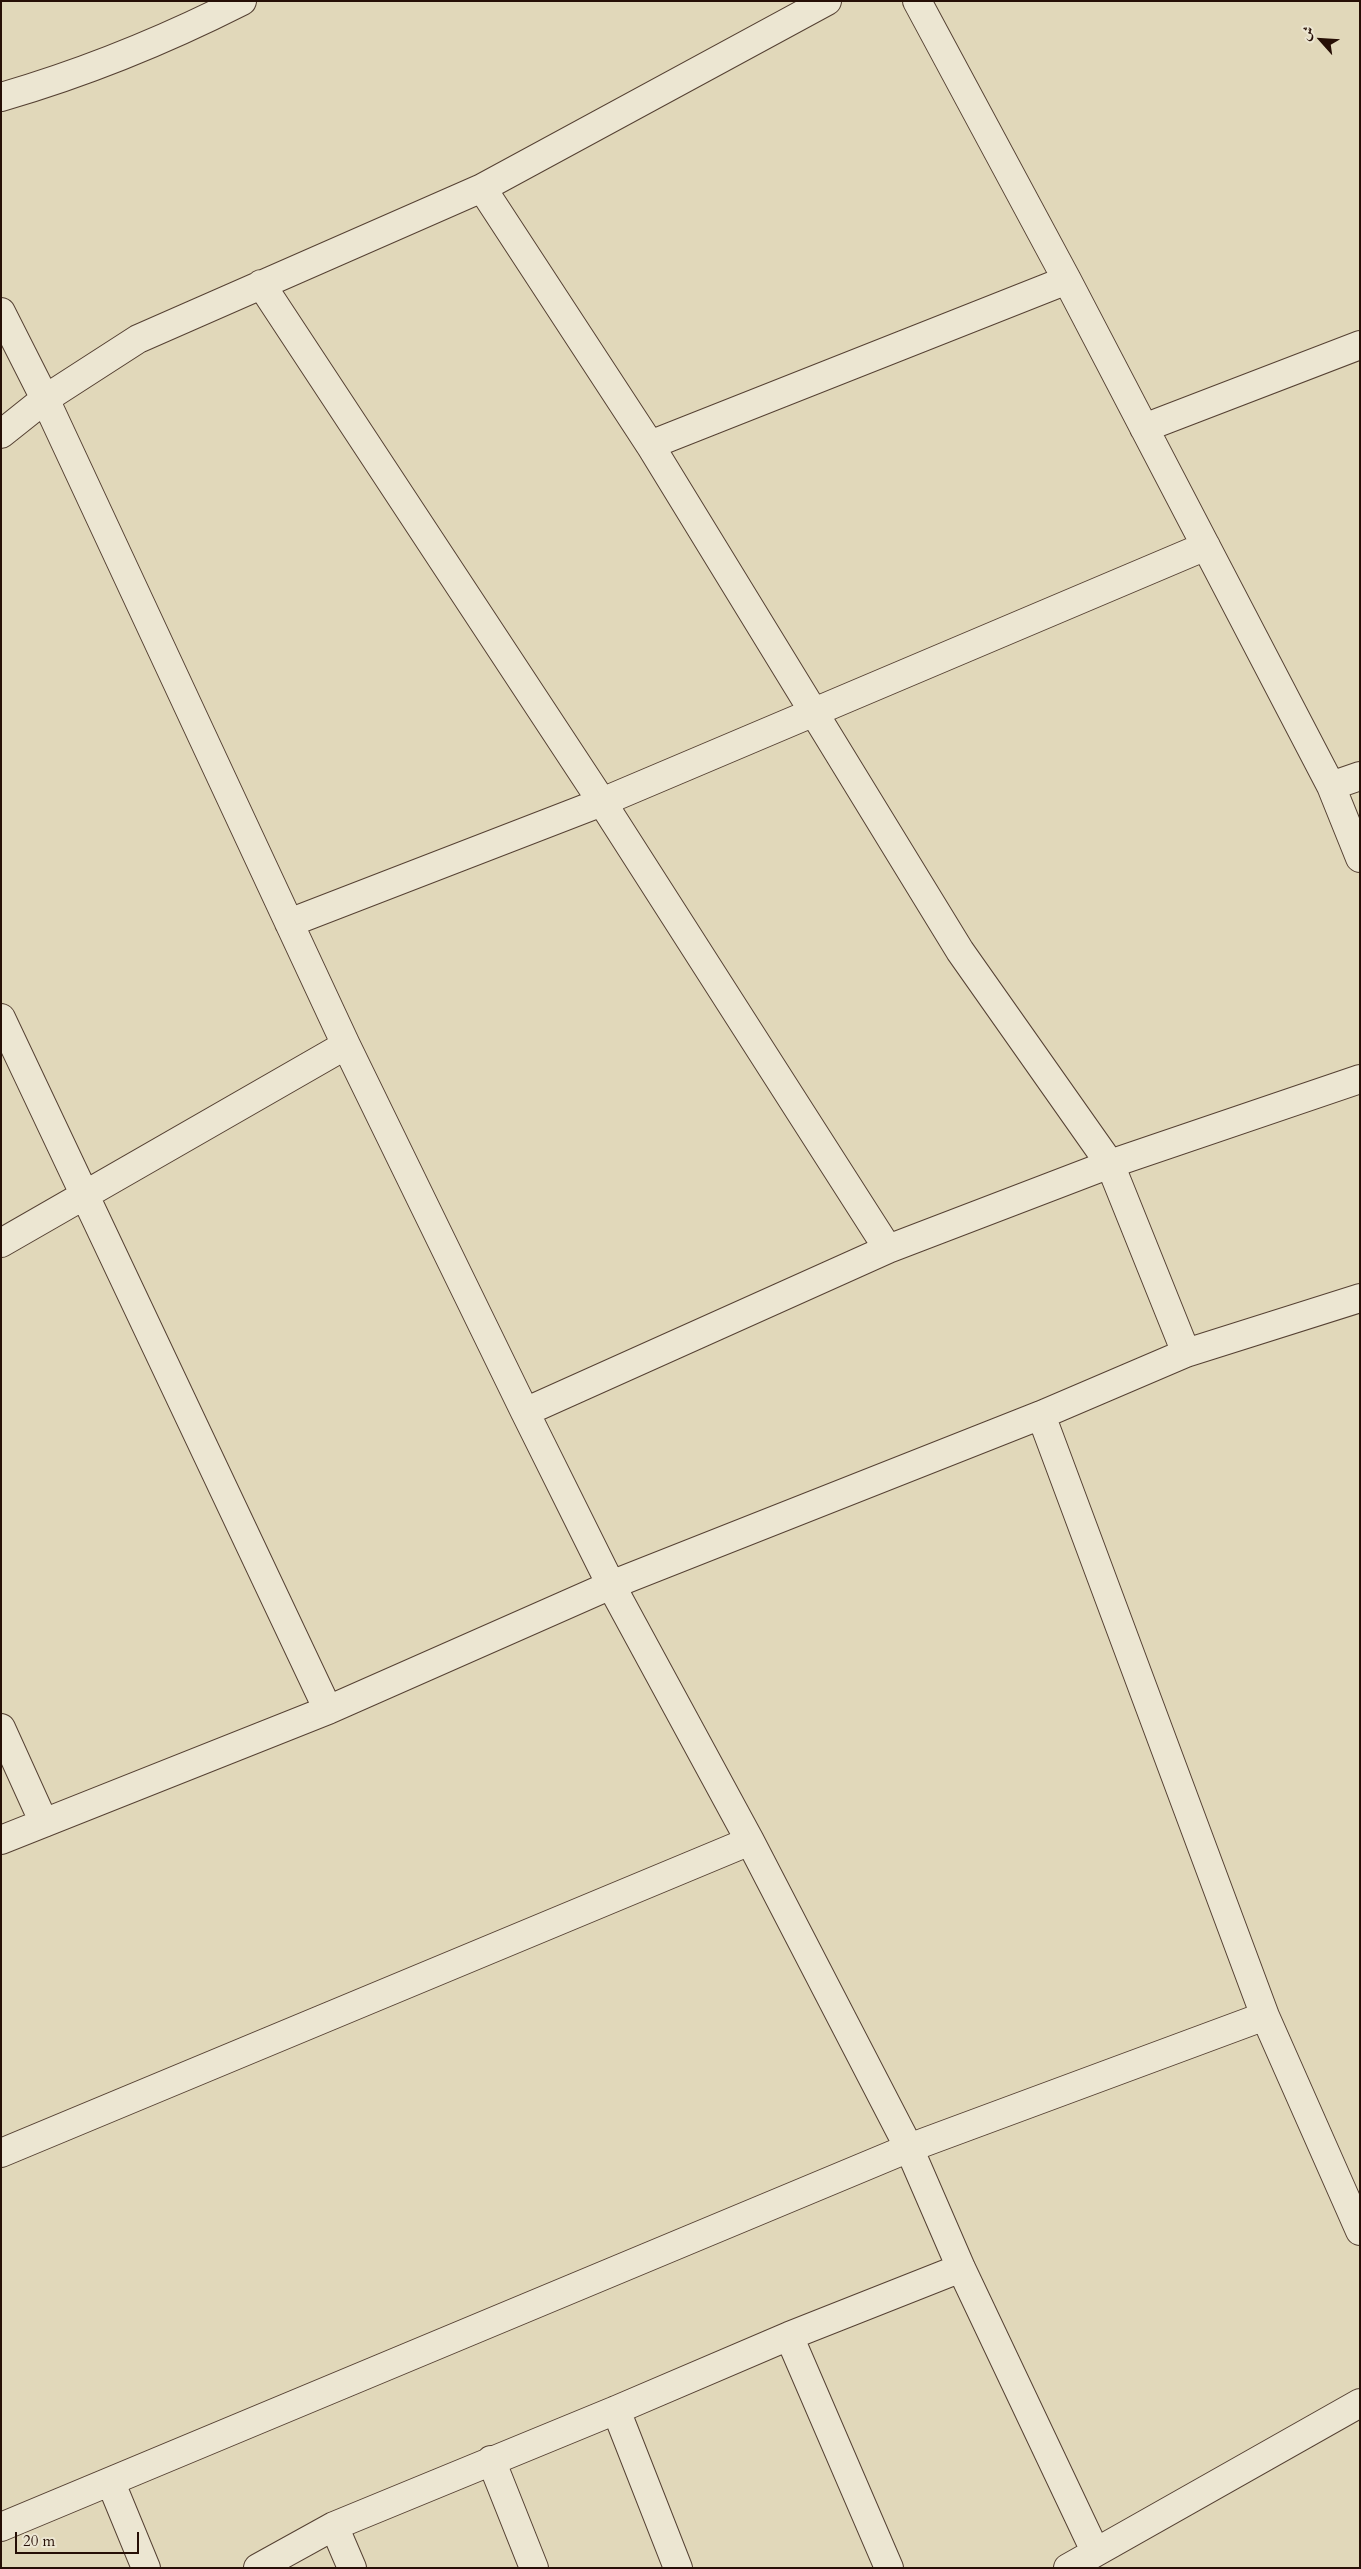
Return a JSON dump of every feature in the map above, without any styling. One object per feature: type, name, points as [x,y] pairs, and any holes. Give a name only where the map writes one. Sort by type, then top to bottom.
[{"type":"street","points":[[1,97],[48,84],[193,26],[242,1]]},
{"type":"street","points":[[1,434],[45,399],[138,339],[482,188],[827,1]]},
{"type":"street","points":[[917,1],[1067,280],[1331,786],[1360,858]]},
{"type":"street","points":[[482,188],[650,445],[960,951],[1110,1164],[1186,1354]]},
{"type":"street","points":[[650,445],[1067,280]]},
{"type":"street","points":[[261,284],[602,802],[888,1249]]},
{"type":"street","points":[[1,312],[45,399],[346,1044],[525,1412],[611,1585],[750,1841],[909,2148],[961,2268],[1095,2551]]},
{"type":"street","points":[[1144,428],[1360,345]]},
{"type":"street","points":[[289,923],[602,802],[1206,546]]},
{"type":"street","points":[[1331,786],[1360,776]]},
{"type":"street","points":[[1,1018],[328,1710]]},
{"type":"street","points":[[1,1243],[346,1044]]},
{"type":"street","points":[[525,1412],[888,1249],[1110,1164],[1360,1078]]},
{"type":"street","points":[[1,1840],[328,1710],[611,1585],[1041,1415],[1186,1354],[1360,1298]]},
{"type":"street","points":[[1041,1415],[1265,2016],[1360,2231]]},
{"type":"street","points":[[1,1728],[44,1823]]},
{"type":"street","points":[[1,2153],[750,1841]]},
{"type":"street","points":[[1,2528],[909,2148],[1265,2016]]},
{"type":"street","points":[[258,2568],[334,2526],[616,2410],[789,2336],[961,2268]]},
{"type":"street","points":[[789,2336],[889,2568]]},
{"type":"street","points":[[1068,2568],[1095,2551],[1360,2403]]},
{"type":"street","points":[[616,2410],[678,2568]]},
{"type":"street","points":[[491,2460],[534,2568]]},
{"type":"street","points":[[111,2482],[146,2568]]},
{"type":"street","points":[[334,2526],[352,2568]]}]
